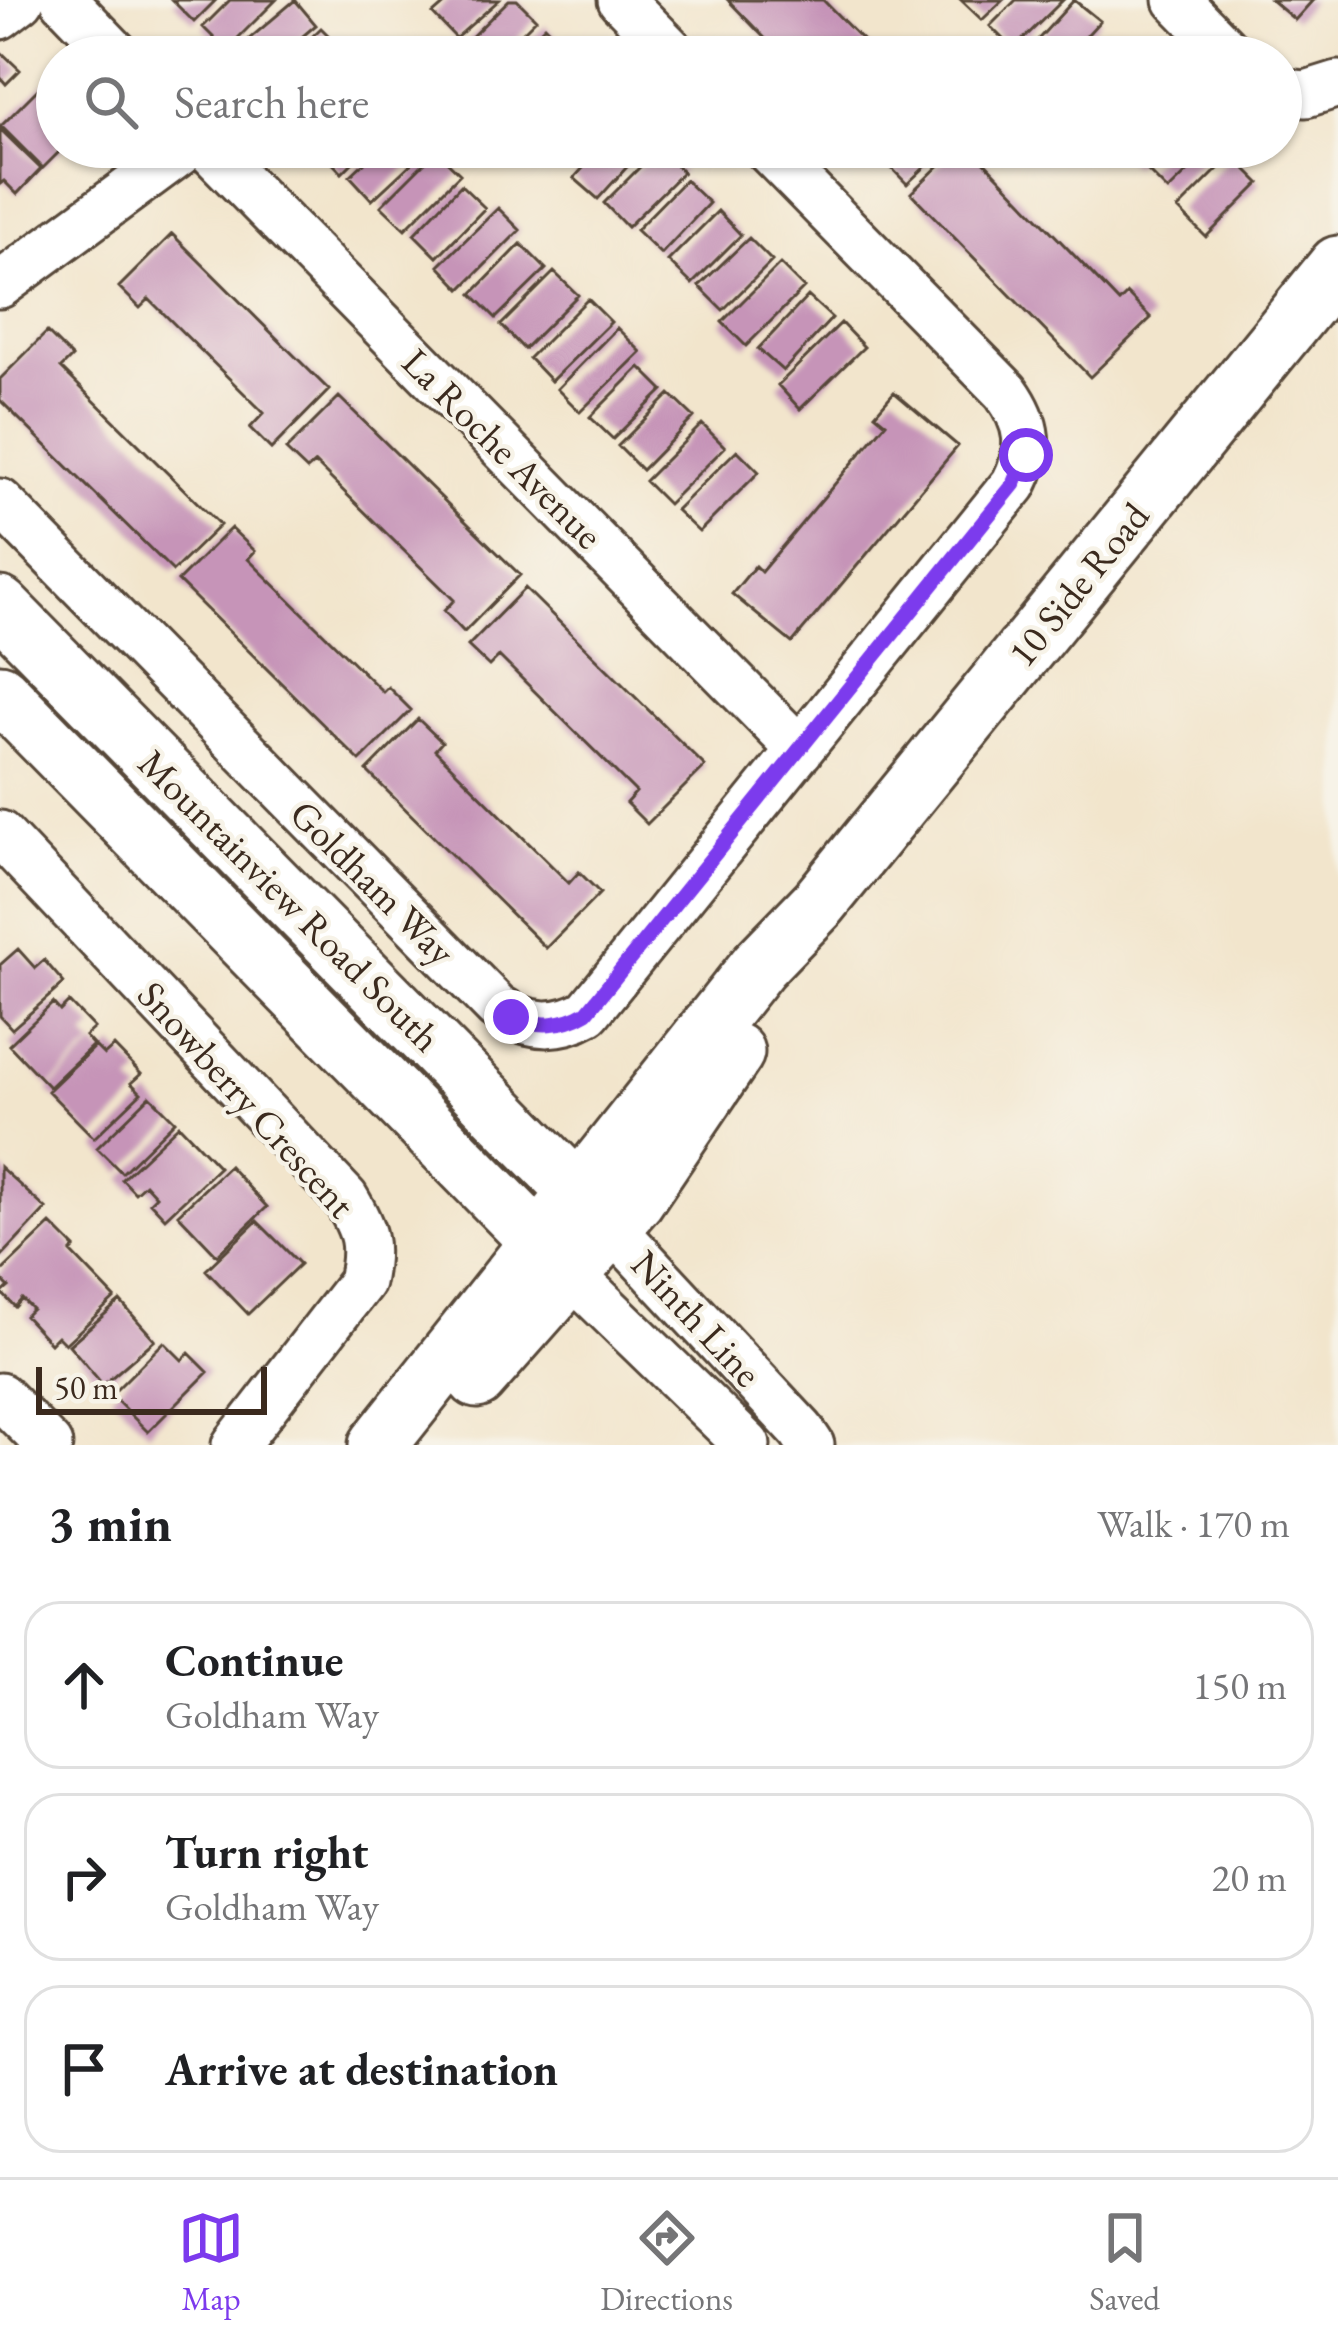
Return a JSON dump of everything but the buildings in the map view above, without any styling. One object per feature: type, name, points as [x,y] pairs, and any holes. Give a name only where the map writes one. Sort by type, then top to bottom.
[{"type":"main road","name":"10 Side Road","points":[[378,1445],[595,1210],[635,1199],[786,978],[819,903],[1338,265]]},
{"type":"main road","name":"Mountainview Road South","points":[[0,606],[595,1210]]},
{"type":"main road","name":"Mountainview Road South","points":[[0,693],[555,1257]]},
{"type":"main road","name":"10 Side Road","points":[[419,1445],[555,1257]]},
{"type":"street","points":[[0,16],[21,0]]},
{"type":"street","points":[[64,0],[99,36]]},
{"type":"street","points":[[621,0],[656,36]]},
{"type":"street","points":[[1177,0],[1212,36]]},
{"type":"street","points":[[1302,94],[1338,84]]},
{"type":"street","points":[[0,285],[159,168]]},
{"type":"street","name":"La Roche Avenue","points":[[228,168],[800,750]]},
{"type":"street","name":"Goldham Way","points":[[0,502],[497,1007],[526,1023],[558,1023],[587,1012],[1014,484],[1026,455],[1026,426],[1006,392],[786,168]]},
{"type":"street","name":"Snowberry Crescent","points":[[0,834],[345,1198],[364,1229],[361,1282],[235,1445]]},
{"type":"street","name":"Ninth Line","points":[[595,1210],[811,1445]]},
{"type":"street","name":"Ninth Line","points":[[555,1257],[747,1445]]},
{"type":"street","points":[[0,1396],[49,1445]]},
{"type":"route","points":[[511,1017],[543,1025],[574,1020],[587,1012],[1014,484],[1026,455]]}]
